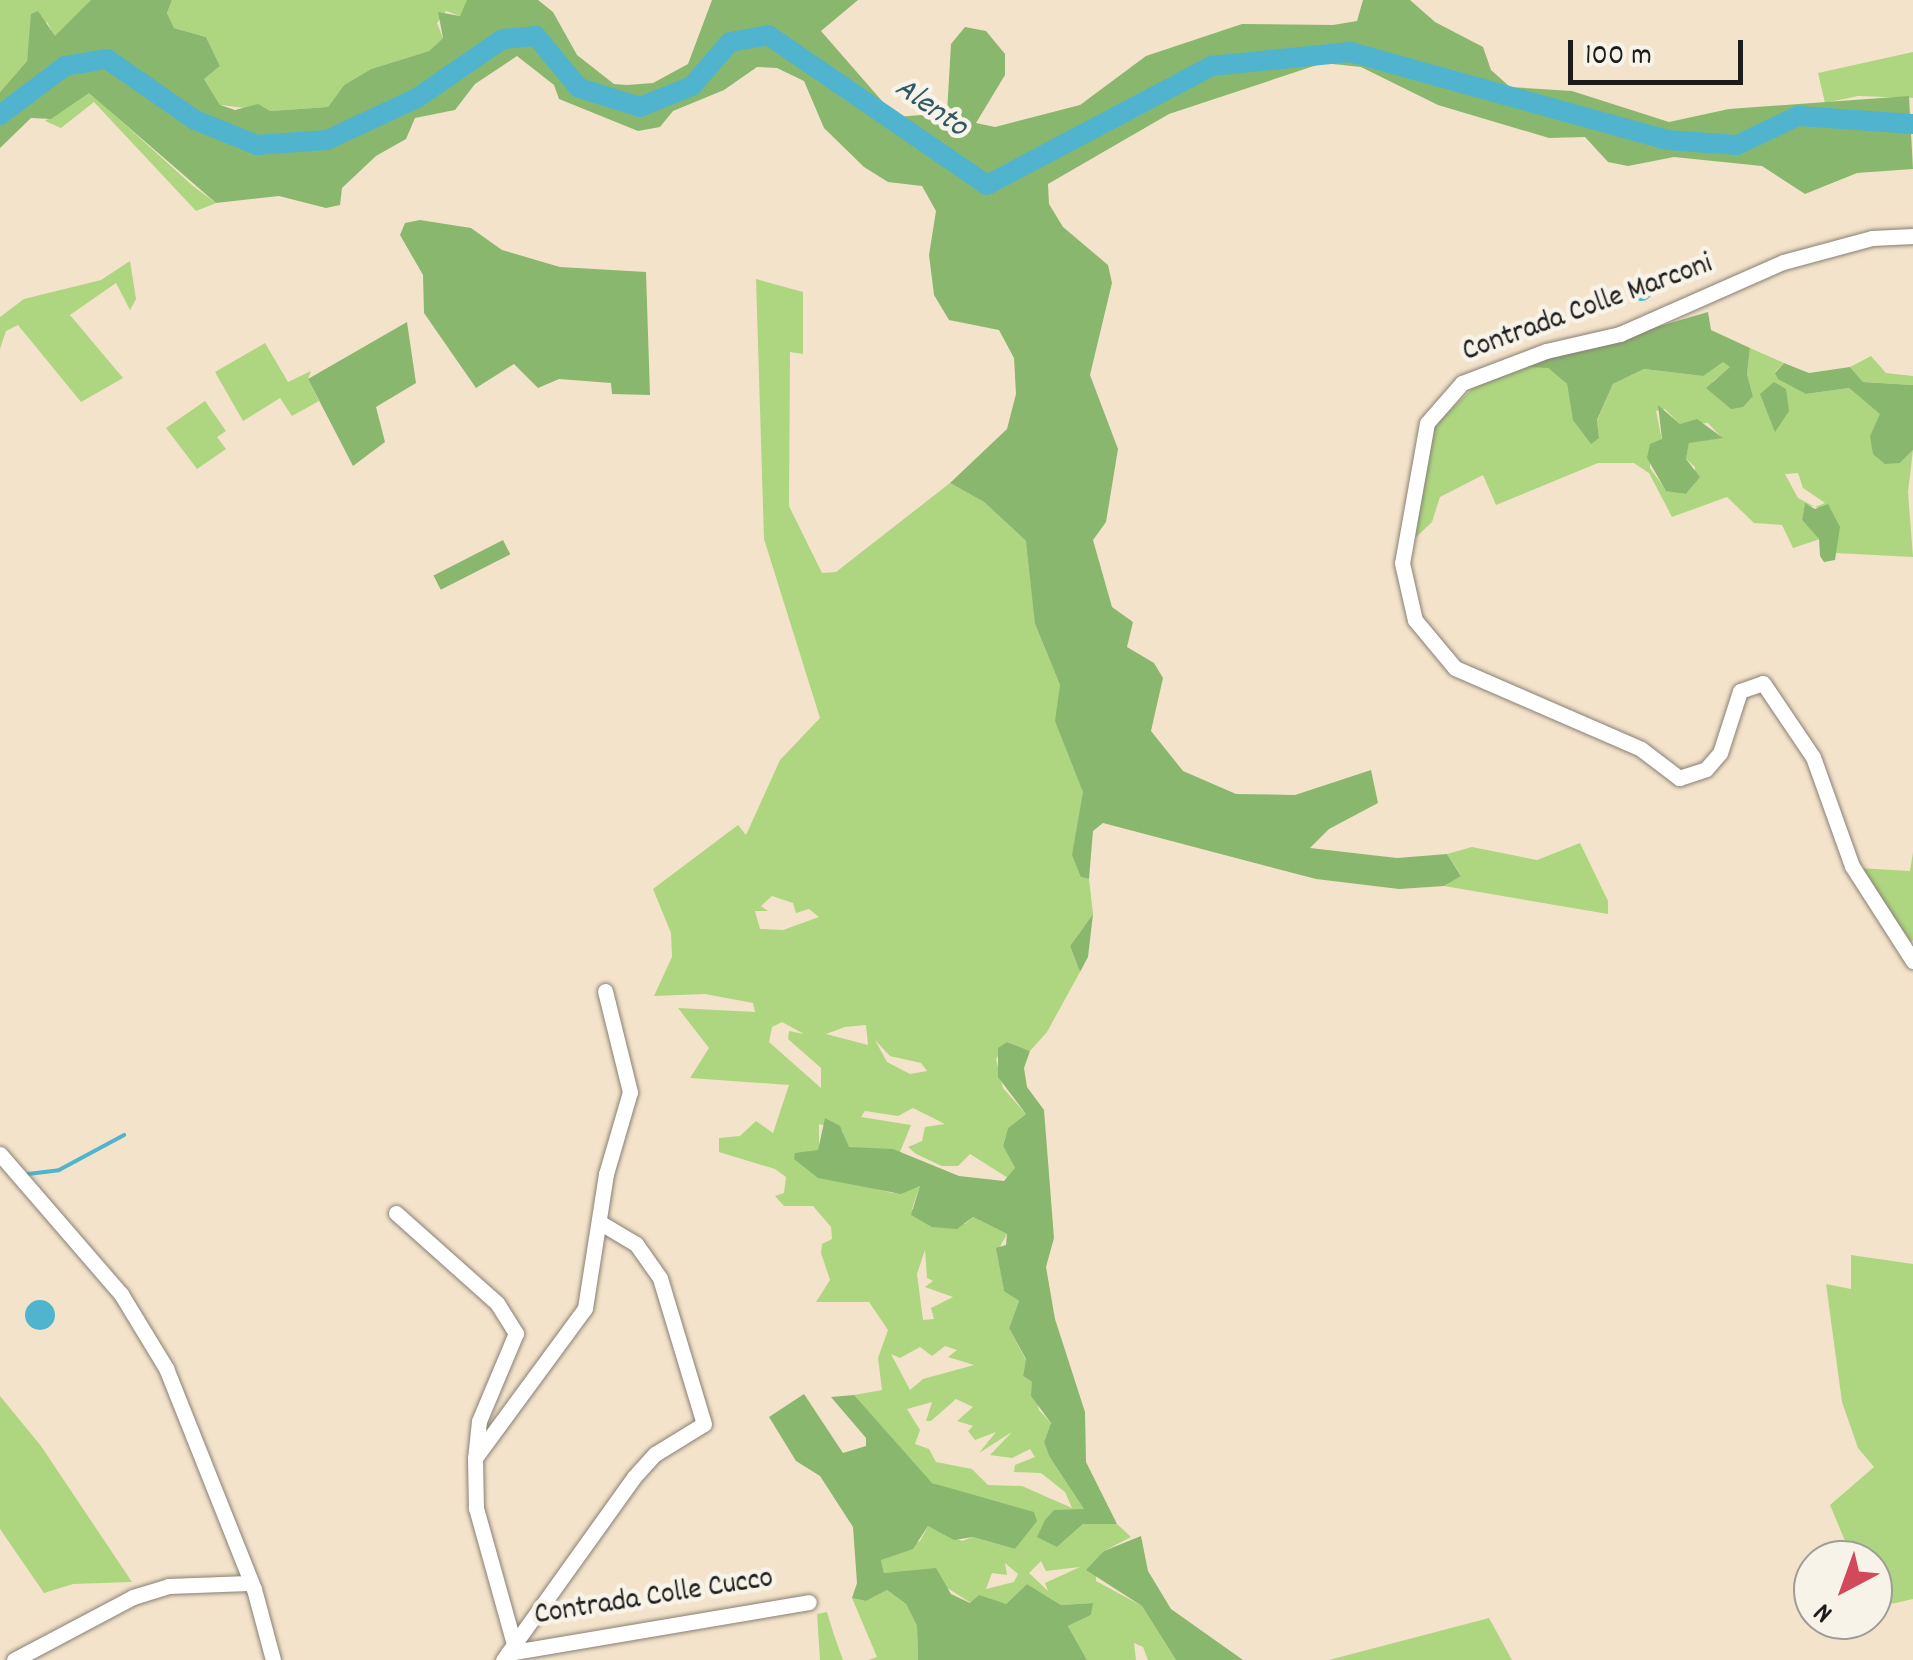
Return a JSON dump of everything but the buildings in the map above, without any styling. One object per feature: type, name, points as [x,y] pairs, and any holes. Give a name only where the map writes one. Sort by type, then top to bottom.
[{"type":"street","name":"Contrada Colle Marconi","points":[[1913,236],[1872,238],[1784,262],[1620,334],[1546,351],[1462,383],[1427,423],[1402,563],[1416,620],[1454,668],[1641,750],[1680,778],[1690,779],[1712,761],[1740,691],[1762,683],[1813,757],[1852,866],[1913,961]]},
{"type":"street","points":[[475,1458],[575,1330],[586,1308],[598,1222],[630,1092],[605,992]]},
{"type":"street","points":[[0,1154],[140,1320],[166,1368],[250,1583],[273,1660]]},
{"type":"street","name":"Contrada Colle Cucco","points":[[396,1212],[512,1320],[512,1349],[479,1421],[475,1458],[476,1508],[508,1652]]},
{"type":"street","name":"Contrada Colle Cucco","points":[[508,1652],[634,1477],[656,1454],[704,1424],[660,1278],[636,1244],[598,1222]]},
{"type":"street","points":[[14,1660],[133,1597],[168,1586],[250,1583]]},
{"type":"street","name":"Contrada Colle Cucco","points":[[508,1652],[809,1602]]},
{"type":"green space","points":[[0,0],[91,0],[69,29],[55,37],[47,22],[30,36],[27,61],[0,92]]},
{"type":"green space","points":[[91,0],[172,0],[167,13],[174,28],[206,37],[220,66],[204,79],[220,105],[235,110],[258,104],[270,111],[328,107],[344,85],[371,69],[429,51],[443,38],[438,12],[460,16],[467,0],[538,0],[553,12],[577,55],[614,84],[627,85],[653,83],[688,64],[712,0],[858,0],[821,31],[896,117],[947,113],[951,44],[965,27],[986,31],[1005,54],[1005,75],[976,123],[995,127],[1080,105],[1146,56],[1242,24],[1333,25],[1357,21],[1363,0],[1410,0],[1435,22],[1483,47],[1491,70],[1510,87],[1572,91],[1669,122],[1729,109],[1909,96],[1913,169],[1857,173],[1805,194],[1762,166],[1674,157],[1628,166],[1608,162],[1585,137],[1549,138],[1438,105],[1361,67],[1323,63],[1169,114],[1048,184],[1049,204],[1063,227],[1108,265],[1112,283],[1090,375],[1118,449],[1106,522],[1093,540],[1112,607],[1133,622],[1127,647],[1154,663],[1163,678],[1151,731],[1183,771],[1236,794],[1295,795],[1371,770],[1378,803],[1329,829],[1310,848],[1397,858],[1447,854],[1461,876],[1444,886],[1399,889],[1316,879],[1103,823],[1093,831],[1089,879],[1081,877],[1072,855],[1083,792],[1055,721],[1060,685],[1035,624],[1026,541],[984,502],[950,483],[1007,429],[1016,394],[1014,358],[999,330],[949,320],[934,295],[929,255],[936,211],[922,186],[888,182],[864,167],[824,128],[804,81],[777,68],[757,67],[724,90],[673,111],[660,127],[638,131],[559,99],[554,85],[517,56],[475,84],[455,110],[415,118],[406,139],[376,156],[342,188],[340,205],[326,208],[279,196],[216,203],[89,93],[51,119],[31,118],[0,148],[0,92],[27,61],[31,14],[38,11],[55,36]]},
{"type":"green space","points":[[172,0],[468,1],[460,16],[446,11],[437,23],[443,38],[429,51],[371,69],[344,85],[328,107],[271,111],[220,105],[204,79],[220,66],[206,37],[174,28],[167,13]]},
{"type":"green space","points":[[1913,52],[1913,98],[1858,96],[1825,103],[1818,73]]},
{"type":"green space","points":[[89,92],[216,203],[196,211],[94,102],[61,128],[45,121]]},
{"type":"green space","points":[[420,220],[471,228],[502,250],[560,267],[646,272],[650,395],[612,394],[611,383],[559,379],[538,388],[514,364],[476,388],[424,313],[423,275],[400,235],[405,223]]},
{"type":"green space","points":[[130,261],[136,299],[130,310],[116,283],[70,315],[123,378],[81,402],[18,325],[6,331],[0,349],[0,317],[24,299],[101,280]]},
{"type":"green space","points":[[756,279],[803,292],[803,354],[790,352],[789,506],[822,573],[836,572],[950,483],[984,502],[1026,541],[1034,569],[1035,624],[1060,685],[1083,792],[1081,877],[1089,879],[1093,914],[1070,946],[1080,972],[1047,1032],[1030,1051],[1007,1042],[996,1059],[1003,1088],[1026,1114],[1008,1128],[1003,1146],[1015,1168],[1008,1178],[970,1154],[958,1166],[942,1166],[916,1154],[908,1147],[922,1141],[925,1127],[945,1124],[913,1108],[898,1116],[865,1111],[861,1117],[911,1125],[900,1152],[848,1147],[842,1130],[819,1124],[819,1150],[807,1156],[838,1179],[892,1193],[920,1186],[912,1209],[965,1224],[973,1217],[1007,1234],[997,1252],[1004,1290],[1019,1301],[1009,1328],[1026,1360],[1023,1376],[1032,1382],[1039,1410],[1051,1423],[1044,1442],[1049,1456],[1085,1510],[1054,1510],[1057,1547],[1083,1524],[1117,1524],[1131,1537],[1104,1551],[1096,1562],[1096,1581],[1142,1606],[1176,1660],[1148,1660],[1143,1647],[1134,1643],[1136,1660],[1087,1660],[1068,1626],[1091,1615],[1092,1603],[1061,1605],[1027,1584],[1006,1604],[971,1603],[922,1572],[884,1573],[881,1560],[920,1541],[928,1526],[962,1541],[973,1537],[1015,1549],[1029,1529],[1008,1509],[932,1483],[863,1411],[854,1395],[882,1390],[878,1358],[888,1330],[869,1302],[816,1302],[830,1280],[821,1253],[822,1244],[832,1239],[831,1227],[813,1206],[784,1206],[775,1196],[784,1193],[786,1177],[775,1169],[719,1152],[719,1138],[740,1136],[756,1121],[773,1133],[789,1085],[690,1078],[709,1048],[678,1008],[755,1012],[753,1003],[705,994],[654,996],[672,957],[671,933],[653,889],[738,825],[746,835],[780,760],[820,718],[764,539]],"holes":[[[772,896],[793,903],[796,913],[809,909],[819,917],[783,930],[760,929],[755,911],[768,911],[761,906]],[[782,1022],[804,1034],[789,1031],[788,1039],[821,1068],[821,1088],[769,1042],[772,1027]],[[866,1025],[868,1045],[826,1034]],[[875,1040],[890,1056],[921,1063],[927,1071],[910,1074],[887,1062]],[[925,1250],[927,1278],[933,1281],[925,1287],[953,1297],[931,1308],[934,1319],[923,1320],[917,1274]],[[945,1346],[957,1350],[948,1357],[974,1365],[923,1379],[910,1390],[891,1354],[900,1358],[920,1347],[932,1356]],[[956,1399],[973,1407],[957,1421],[973,1426],[968,1431],[975,1440],[996,1432],[979,1453],[1012,1432],[990,1455],[1012,1458],[1030,1449],[1035,1457],[1015,1465],[1014,1472],[1041,1473],[1065,1492],[1072,1508],[1022,1486],[988,1485],[972,1469],[936,1462],[929,1449],[915,1444],[920,1430],[907,1409],[932,1402],[926,1421]],[[1041,1561],[1046,1571],[1080,1567],[1045,1583],[1048,1591],[1029,1573]],[[1005,1563],[1018,1574],[1014,1582],[986,1589],[992,1573],[1007,1575]]]},
{"type":"green space","points":[[1708,312],[1711,330],[1750,348],[1747,374],[1753,396],[1743,407],[1731,409],[1706,388],[1730,367],[1723,362],[1703,376],[1644,369],[1613,384],[1597,420],[1599,438],[1591,444],[1573,420],[1567,384],[1548,368],[1519,367]]},
{"type":"green space","points":[[407,322],[416,383],[376,407],[385,442],[353,466],[308,379]]},
{"type":"green space","points":[[265,343],[288,382],[311,371],[308,379],[319,401],[292,416],[280,398],[243,421],[215,372]]},
{"type":"green space","points":[[1750,348],[1784,363],[1775,372],[1806,394],[1849,388],[1881,414],[1870,436],[1900,463],[1913,450],[1908,492],[1913,557],[1835,553],[1832,512],[1815,507],[1805,504],[1802,520],[1820,539],[1793,548],[1782,525],[1754,523],[1727,497],[1672,517],[1649,473],[1634,463],[1598,463],[1496,505],[1483,475],[1440,497],[1432,522],[1415,538],[1430,430],[1476,385],[1519,367],[1548,368],[1567,384],[1571,406],[1599,438],[1597,421],[1613,384],[1644,369],[1703,376],[1722,361],[1731,367],[1712,382],[1753,396],[1747,374]],"holes":[[[1665,409],[1680,424],[1708,423],[1722,438],[1689,442],[1686,459],[1695,467],[1695,483],[1686,494],[1666,490],[1650,468],[1650,445],[1662,440],[1656,411]],[[1798,473],[1803,488],[1825,503],[1815,507],[1798,498],[1785,474]]]},
{"type":"green space","points":[[1871,356],[1886,373],[1913,376],[1913,385],[1863,382],[1850,367]]},
{"type":"green space","points":[[1784,363],[1809,373],[1850,367],[1863,382],[1913,385],[1913,450],[1900,463],[1885,464],[1873,454],[1870,436],[1880,414],[1849,388],[1806,394],[1778,379],[1775,373]]},
{"type":"green space","points":[[1774,382],[1786,389],[1789,411],[1775,432],[1760,394]]},
{"type":"green space","points":[[205,401],[226,431],[217,437],[226,449],[197,469],[166,428]]},
{"type":"green space","points":[[1658,405],[1680,424],[1697,419],[1723,438],[1689,443],[1686,459],[1700,477],[1686,494],[1666,491],[1647,458],[1650,444],[1662,439]]},
{"type":"green space","points":[[1805,503],[1815,509],[1828,504],[1840,527],[1835,560],[1824,562],[1820,556],[1819,539],[1802,520]]},
{"type":"green space","points":[[503,540],[510,554],[441,590],[434,575]]},
{"type":"green space","points":[[1580,843],[1608,901],[1608,914],[1444,886],[1461,875],[1447,854],[1472,847],[1537,860]]},
{"type":"green space","points":[[1913,852],[1911,942],[1859,868],[1910,871]]},
{"type":"green space","points":[[1093,914],[1088,957],[1080,972],[1070,946]]},
{"type":"green space","points":[[1007,1042],[1030,1051],[1024,1068],[1027,1087],[1044,1110],[1054,1238],[1046,1267],[1055,1319],[1085,1412],[1086,1462],[1117,1524],[1083,1524],[1057,1547],[1037,1537],[1045,1520],[1054,1510],[1084,1509],[1049,1456],[1044,1442],[1051,1423],[1031,1396],[1032,1382],[1023,1376],[1026,1359],[1009,1328],[1019,1301],[1004,1291],[996,1248],[1006,1245],[1007,1234],[973,1217],[957,1229],[932,1227],[911,1215],[920,1186],[901,1194],[818,1178],[794,1159],[795,1153],[818,1150],[825,1118],[840,1126],[849,1147],[893,1149],[959,1176],[1004,1181],[1015,1168],[1003,1146],[1008,1128],[1026,1114],[998,1077],[998,1048]]},
{"type":"green space","points":[[1851,1255],[1913,1264],[1913,1599],[1893,1604],[1893,1540],[1845,1540],[1830,1505],[1874,1467],[1858,1448],[1842,1402],[1826,1284],[1851,1289]]},
{"type":"green space","points":[[804,1394],[843,1453],[866,1446],[866,1438],[831,1397],[854,1395],[932,1483],[1034,1512],[1037,1521],[1015,1549],[973,1537],[954,1540],[928,1526],[913,1549],[881,1560],[884,1573],[936,1568],[951,1594],[970,1603],[979,1595],[1006,1604],[1027,1584],[1061,1605],[1093,1603],[1091,1615],[1068,1626],[1087,1660],[918,1660],[917,1626],[906,1604],[887,1590],[866,1601],[852,1598],[857,1583],[853,1527],[820,1476],[796,1461],[769,1417]]},
{"type":"green space","points":[[0,1396],[41,1446],[132,1582],[73,1584],[44,1593],[0,1529]]},
{"type":"green space","points":[[1141,1536],[1148,1571],[1171,1609],[1243,1660],[1176,1660],[1142,1606],[1086,1570],[1104,1551]]},
{"type":"green space","points":[[887,1590],[906,1604],[917,1626],[918,1660],[868,1660],[877,1657],[852,1598],[866,1601]]},
{"type":"green space","points":[[827,1612],[843,1660],[820,1660],[817,1614]]},
{"type":"green space","points":[[1489,1618],[1512,1660],[1329,1660]]},
{"type":"water","points":[[1641,277],[1650,280],[1650,298],[1641,301],[1632,298],[1629,289],[1632,280]]},
{"type":"water","points":[[40,1300],[51,1304],[55,1315],[51,1326],[40,1330],[29,1326],[25,1315],[29,1304]]},
{"type":"waterway","name":"Alento","points":[[0,115],[65,66],[107,59],[195,120],[257,145],[327,140],[417,98],[503,39],[536,36],[579,88],[640,107],[692,86],[730,42],[768,35],[987,185],[1212,66],[1350,52],[1667,140],[1737,145],[1798,116],[1913,124]]},
{"type":"waterway","points":[[28,1174],[59,1170],[124,1135]]}]
